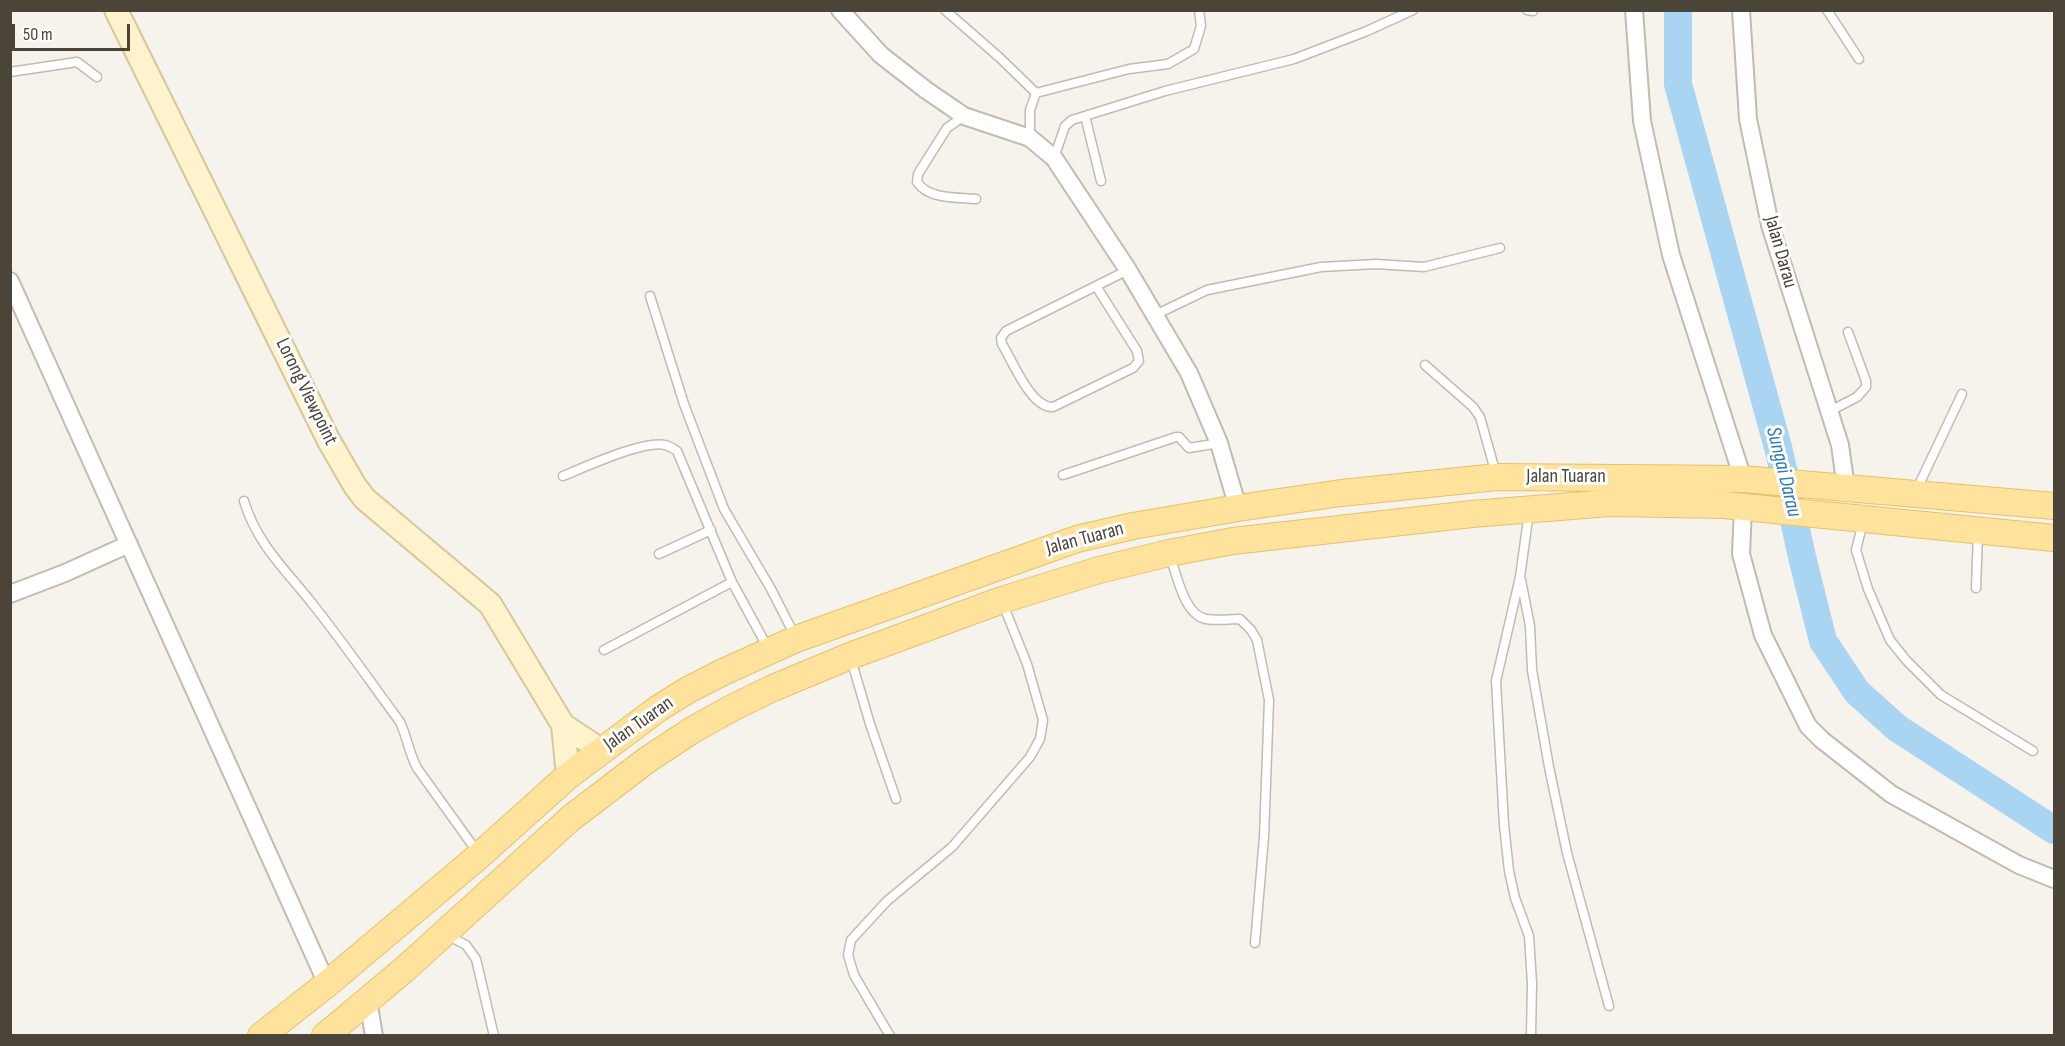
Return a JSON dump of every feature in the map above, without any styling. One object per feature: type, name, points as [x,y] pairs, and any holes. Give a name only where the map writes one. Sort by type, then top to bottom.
[{"type":"main road","name":"Jalan Tuaran","points":[[261,1035],[327,984],[480,855],[568,776],[601,750],[688,690],[796,639],[1056,545],[1159,522],[1238,508],[1341,493],[1497,477],[1754,480],[2055,506]]},
{"type":"main road","points":[[1159,522],[1195,529],[1460,496],[1472,498],[1477,504],[1476,514]]},
{"type":"main road","name":"Jalan Tuaran","points":[[332,1033],[571,818],[647,760],[732,708],[850,656],[1002,600],[1099,570],[1169,553],[1233,541],[1476,514],[1619,502],[1683,503],[1753,508],[2055,538]]},
{"type":"street","name":"Lorong Viewpoint","points":[[116,10],[329,441],[355,486],[377,510],[490,604],[563,725]]},
{"type":"street","points":[[840,10],[881,55],[926,90],[964,116],[1029,138],[1054,158],[1128,270],[1189,373],[1219,443],[1238,508]]},
{"type":"street","points":[[1634,10],[1642,121],[1671,255],[1754,480]]},
{"type":"street","name":"Jalan Darau","points":[[1741,10],[1748,119],[1770,225],[1840,445],[1844,488]]},
{"type":"street","points":[[10,281],[327,984]]},
{"type":"street","points":[[1753,508],[1741,554],[1763,635],[1808,726],[1822,740],[1891,794],[2019,865],[2055,879]]},
{"type":"street","points":[[10,594],[65,573],[129,544]]},
{"type":"street","points":[[563,725],[601,750]]},
{"type":"street","points":[[563,725],[568,776]]},
{"type":"street","points":[[368,1000],[374,1035]]},
{"type":"lane","points":[[945,10],[1036,93]]},
{"type":"lane","points":[[1036,93],[1129,69],[1168,64],[1194,49],[1201,26],[1199,10]]},
{"type":"lane","points":[[1054,158],[1065,126],[1072,120],[1165,91],[1294,59],[1367,31],[1413,10]]},
{"type":"lane","points":[[1527,10],[1533,11]]},
{"type":"lane","points":[[1827,10],[1859,59]]},
{"type":"lane","points":[[10,72],[77,62],[97,77]]},
{"type":"lane","points":[[1029,138],[1030,110],[1036,93]]},
{"type":"lane","points":[[964,116],[947,128],[918,174],[917,182],[924,190],[936,195],[976,199]]},
{"type":"lane","points":[[1085,116],[1101,181]]},
{"type":"lane","points":[[1155,315],[1207,290],[1321,267],[1376,264],[1424,267],[1500,248]]},
{"type":"lane","points":[[1096,286],[1137,351],[1139,361],[1133,368],[1123,373],[1053,407],[1046,407],[1034,398],[1002,344],[1001,338],[1006,331],[1096,286],[1128,270]]},
{"type":"lane","points":[[650,296],[684,404],[724,509],[771,589],[796,639]]},
{"type":"lane","points":[[1830,411],[1857,397],[1866,387],[1866,381],[1848,332]]},
{"type":"lane","points":[[1425,365],[1473,407],[1480,417],[1497,477]]},
{"type":"lane","points":[[1914,494],[1962,394]]},
{"type":"lane","points":[[1063,475],[1176,437],[1179,437],[1189,448],[1219,443]]},
{"type":"lane","points":[[562,476],[621,453],[654,444],[666,445],[677,451],[732,582],[769,650]]},
{"type":"lane","points":[[244,501],[250,522],[278,565],[315,606],[400,722],[406,735],[409,753],[417,768],[480,855]]},
{"type":"lane","points":[[1529,509],[1520,577],[1496,681],[1504,825],[1509,871],[1515,898],[1529,936],[1532,983],[1531,1035]]},
{"type":"lane","points":[[1857,518],[1856,550],[1868,589],[1890,640],[1941,695],[2033,751]]},
{"type":"lane","points":[[659,554],[711,530]]},
{"type":"lane","points":[[1976,588],[1978,531]]},
{"type":"lane","points":[[1169,553],[1188,606],[1205,619],[1240,619],[1257,640],[1269,700],[1264,837],[1256,943]]},
{"type":"lane","points":[[1520,577],[1530,626],[1532,670],[1549,768],[1567,853],[1609,1006]]},
{"type":"lane","points":[[604,650],[732,582]]},
{"type":"lane","points":[[890,1035],[855,975],[848,955],[851,940],[887,901],[952,847],[1030,757],[1040,739],[1043,720],[1027,664],[1002,600]]},
{"type":"lane","points":[[850,656],[896,799]]},
{"type":"lane","points":[[444,933],[466,945],[476,959],[494,1035]]},
{"type":"waterway","name":"Sungai Darau","points":[[1678,10],[1678,84],[1779,451],[1823,641],[1857,692],[1897,728],[2054,830]]}]
